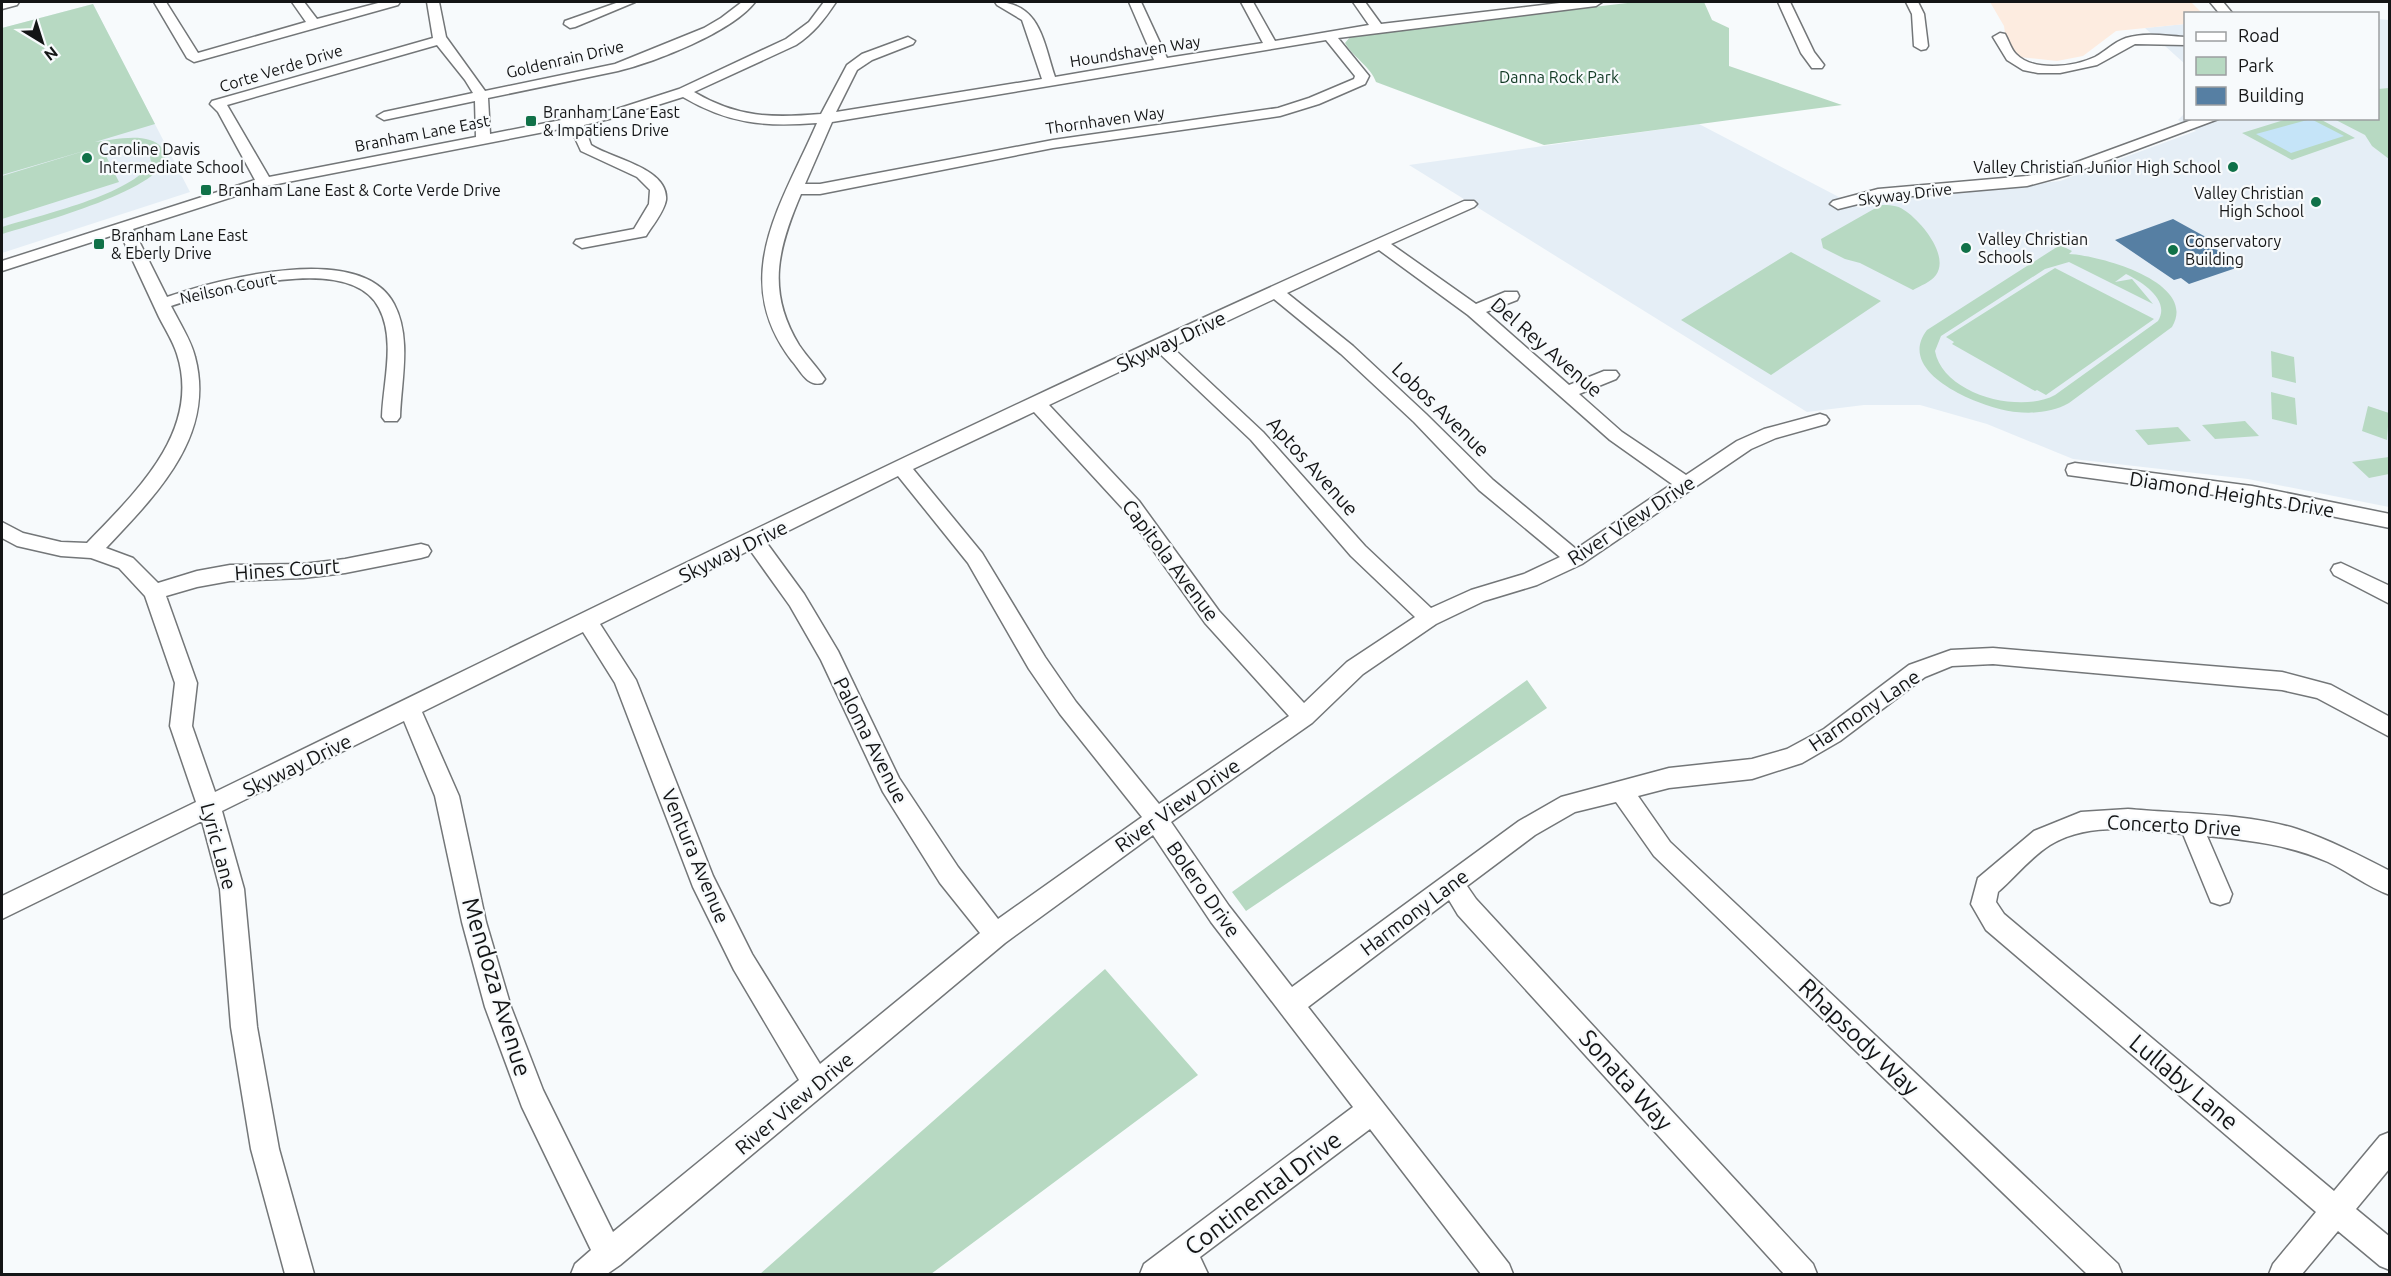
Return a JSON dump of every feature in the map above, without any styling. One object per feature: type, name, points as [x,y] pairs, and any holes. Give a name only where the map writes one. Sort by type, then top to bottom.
[{"type":"street","points":[[2,4],[14,2]]},
{"type":"street","points":[[160,2],[194,58],[394,2]]},
{"type":"street","points":[[298,2],[314,24]]},
{"type":"street","points":[[432,2],[436,14],[435,26],[440,40],[478,85],[482,95],[483,139]]},
{"type":"street","points":[[570,24],[629,2]]},
{"type":"street","name":"Goldenrain Drive","points":[[384,116],[592,73],[636,60],[728,20],[741,12],[748,2]]},
{"type":"street","name":"Branham Lane East","points":[[2,266],[123,225],[264,182],[576,122],[621,112],[684,92],[791,42],[814,25],[830,2]]},
{"type":"street","points":[[1001,2],[1028,18],[1050,82]]},
{"type":"street","points":[[1135,2],[1162,63]]},
{"type":"street","points":[[1246,2],[1271,45]]},
{"type":"street","points":[[1359,2],[1377,28]]},
{"type":"street","points":[[1472,2],[1482,15]]},
{"type":"street","name":"Houndshaven Way","points":[[684,92],[719,111],[737,116],[795,120],[828,118],[1377,28],[1596,2]]},
{"type":"street","points":[[1784,2],[1816,65]]},
{"type":"street","points":[[1912,2],[1918,14],[1921,46]]},
{"type":"street","name":"Thornhaven Way","points":[[795,189],[820,189],[1053,144],[1280,112],[1314,101],[1360,81],[1362,76],[1329,36]]},
{"type":"street","points":[[2000,37],[2004,51],[2009,57],[2019,64],[2042,70],[2092,63],[2121,44],[2135,40],[2184,41]]},
{"type":"street","name":"Corte Verde Drive","points":[[264,182],[224,110],[217,104],[440,40]]},
{"type":"street","points":[[816,379],[783,334],[771,303],[768,272],[770,253],[795,189],[852,68],[867,57],[908,41]]},
{"type":"street","name":"Skyway Drive","points":[[1838,204],[1878,194],[2008,183],[2045,177],[2208,120]]},
{"type":"street","points":[[576,122],[580,139],[587,149],[650,178],[657,189],[658,200],[640,233],[582,243]]},
{"type":"street","name":"Skyway Drive","points":[[2,908],[901,467],[1380,243],[1469,204]]},
{"type":"street","points":[[92,551],[146,493],[176,450],[189,419],[194,390],[192,372],[123,225]]},
{"type":"street","name":"Del Rey Avenue","points":[[1380,243],[1474,311],[1616,436],[1686,484]]},
{"type":"street","name":"Neilson Court","points":[[162,304],[204,290],[283,275],[315,274],[348,278],[365,283],[376,291],[386,304],[392,322],[396,374],[391,400],[391,417]]},
{"type":"street","name":"Lobos Avenue","points":[[1275,292],[1347,350],[1420,418],[1486,485],[1575,559]]},
{"type":"street","points":[[1474,311],[1510,296]]},
{"type":"street","name":"Aptos Avenue","points":[[1161,345],[1257,436],[1358,551],[1429,618]]},
{"type":"street","points":[[1567,392],[1610,375]]},
{"type":"street","name":"Capitola Avenue","points":[[1036,404],[1086,454],[1132,506],[1212,617],[1304,717]]},
{"type":"street","name":"River View Drive","points":[[585,1275],[996,935],[1304,717],[1355,668],[1429,618],[1478,595],[1530,580],[1575,559],[1744,445],[1770,434],[1820,420]]},
{"type":"street","name":"Bolero Drive","points":[[901,467],[975,558],[1061,699],[1144,801],[1220,914],[1499,1275]]},
{"type":"street","name":"Diamond Heights Drive","points":[[2075,470],[2252,493],[2390,521]]},
{"type":"street","name":"Lyric Lane","points":[[2,529],[16,539],[49,547],[92,551],[126,563],[153,592],[186,683],[181,726],[209,808],[232,888],[244,1027],[265,1149],[299,1275]]},
{"type":"street","name":"Paloma Avenue","points":[[754,540],[797,600],[830,657],[891,784],[949,875],[996,935]]},
{"type":"street","name":"Hines Court","points":[[153,592],[197,579],[230,573],[303,571],[345,566],[421,551]]},
{"type":"street","points":[[2341,570],[2390,596]]},
{"type":"street","name":"Ventura Avenue","points":[[588,622],[625,680],[707,890],[743,962],[804,1064],[818,1083]]},
{"type":"street","name":"Harmony Lane","points":[[1289,1005],[1527,828],[1569,804],[1669,778],[1752,769],[1794,756],[1832,735],[1917,671],[1951,658],[1993,656],[2282,681],[2323,691],[2390,728]]},
{"type":"street","name":"Mendoza Avenue","points":[[411,709],[447,796],[474,922],[498,1007],[532,1097],[595,1230],[610,1255]]},
{"type":"street","name":"Rhapsody Way","points":[[1621,791],[1662,849],[2108,1275]]},
{"type":"street","name":"Concerto Drive","points":[[1983,904],[1987,886],[2042,838],[2081,822],[2128,819],[2251,830],[2295,839],[2337,855],[2390,884]]},
{"type":"street","points":[[2190,824],[2220,894]]},
{"type":"street","name":"Sonata Way","points":[[1452,883],[1467,907],[1803,1275]]},
{"type":"street","name":"Lullaby Lane","points":[[1983,904],[1995,922],[2390,1256]]},
{"type":"street","name":"Continental Drive","points":[[1154,1275],[1188,1264],[1371,1111]]},
{"type":"street","points":[[2283,1275],[2390,1146]]},
{"type":"shaded area","points":[[1990,2],[2191,2],[2201,12],[2184,12],[2184,24],[2116,31],[2083,56],[2057,61],[2019,57],[2006,40],[2004,26]]},
{"type":"shaded area","name":"Caroline Davis Intermediate School","points":[[93,4],[190,192],[2,253],[2,28]]},
{"type":"shaded area","name":"Valley Christian Schools","points":[[2379,19],[2389,20],[2389,507],[2248,479],[2073,459],[1987,424],[1920,405],[1864,405],[1807,412],[1409,165],[1699,124],[1858,207],[1898,198],[2060,181],[2196,131],[2178,120],[2184,114],[2184,120],[2379,120]]},
{"type":"shaded area","points":[[2184,24],[2184,63],[2145,28]]},
{"type":"green space","name":"Danna Rock Park","points":[[1636,2],[1704,2],[1712,20],[1729,28],[1729,66],[1842,105],[1544,145],[1376,82],[1345,43],[1350,37],[1394,30]]},
{"type":"green space","name":"Caroline Davis Intermediate School","points":[[93,4],[155,124],[95,142],[130,138],[149,140],[162,148],[164,162],[152,176],[100,202],[2,234],[2,227],[106,194],[141,174],[151,162],[149,152],[132,144],[101,146],[119,182],[2,219],[2,176],[94,148],[2,175],[2,28]]},
{"type":"green space","points":[[2390,88],[2389,159],[2372,146],[2365,135],[2336,120],[2379,120],[2379,89]]},
{"type":"green space","points":[[2284,120],[2322,120],[2355,138],[2292,160],[2242,133]]},
{"type":"green space","points":[[1881,205],[1899,207],[1911,215],[1925,230],[1936,248],[1939,267],[1936,275],[1913,290],[1860,263],[1845,259],[1823,248],[1821,239]]},
{"type":"green space","points":[[2060,245],[2072,251],[2069,254],[2101,260],[2142,274],[2159,284],[2171,297],[2177,311],[2172,327],[2069,403],[2036,412],[2016,412],[1984,404],[1947,386],[1932,374],[1922,361],[1920,346],[1927,330]],"holes":[[[2069,262],[2153,304],[2132,279],[2115,282],[2126,274],[2147,287],[2161,306],[2158,321],[2055,395],[2040,400],[2004,401],[1985,397],[1952,379],[1941,366],[1935,351],[1941,336],[2045,269]]]},
{"type":"green space","points":[[1791,252],[1881,301],[1771,375],[1681,320]]},
{"type":"green space","points":[[2055,268],[2154,319],[2046,395],[1952,344],[1954,342],[1946,337]]},
{"type":"green space","points":[[2271,351],[2294,357],[2296,383],[2272,377]]},
{"type":"green space","points":[[2271,392],[2295,398],[2297,425],[2272,419]]},
{"type":"green space","points":[[2368,406],[2389,413],[2387,440],[2362,431]]},
{"type":"green space","points":[[2245,421],[2259,436],[2215,439],[2202,425]]},
{"type":"green space","points":[[2178,427],[2191,441],[2148,445],[2135,430]]},
{"type":"green space","points":[[2389,457],[2389,474],[2369,478],[2352,462]]},
{"type":"green space","points":[[1527,680],[1547,708],[1246,911],[1232,892]]},
{"type":"green space","points":[[1105,969],[1198,1075],[931,1274],[760,1274]]},
{"type":"water","points":[[2313,120],[2344,136],[2291,153],[2256,134]]},
{"type":"building","name":"Conservatory Building","points":[[2173,219],[2213,241],[2206,243],[2227,256],[2221,258],[2236,268],[2189,284],[2181,278],[2174,280],[2115,240]]},
{"type":"place","name":"Branham Lane East & Impatiens Drive","points":[[531,121]]},
{"type":"place","name":"Caroline Davis Intermediate School","points":[[87,158]]},
{"type":"place","name":"Valley Christian Junior High School","points":[[2233,167]]},
{"type":"place","name":"Branham Lane East & Corte Verde Drive","points":[[206,190]]},
{"type":"place","name":"Valley Christian High School","points":[[2316,202]]},
{"type":"place","name":"Branham Lane East & Eberly Drive","points":[[99,244]]},
{"type":"place","name":"Valley Christian Schools","points":[[1966,248]]},
{"type":"place","name":"Conservatory Building","points":[[2173,250]]}]
